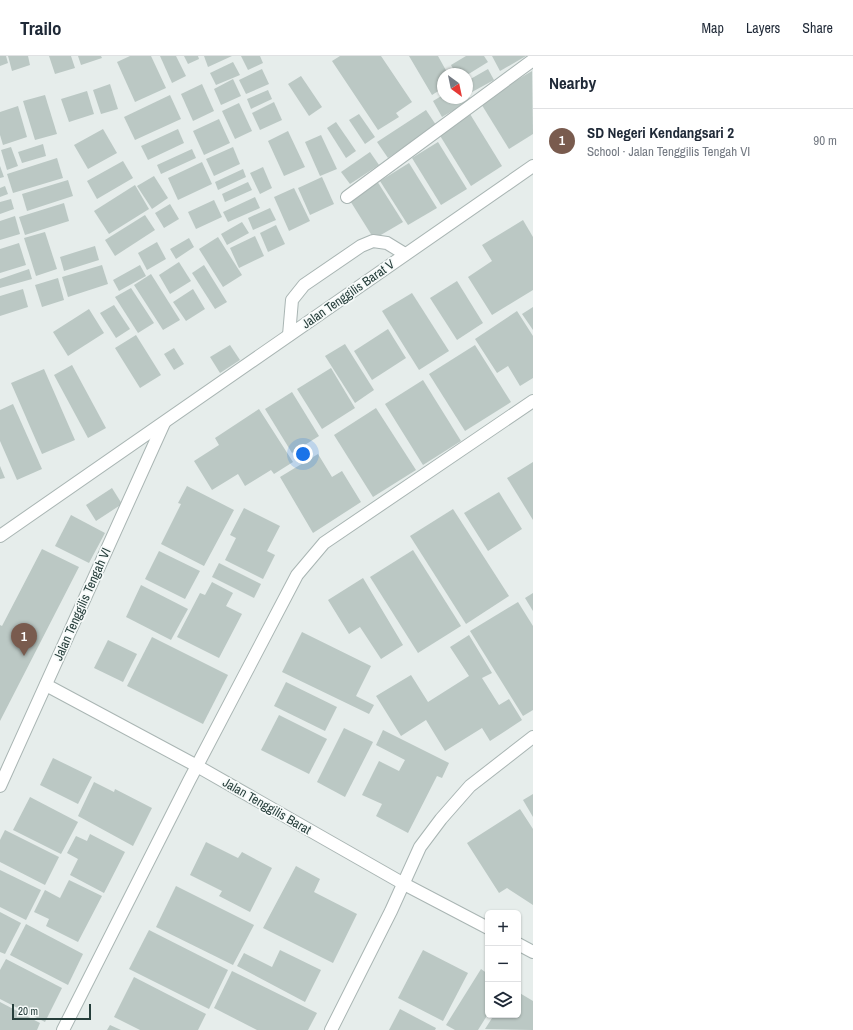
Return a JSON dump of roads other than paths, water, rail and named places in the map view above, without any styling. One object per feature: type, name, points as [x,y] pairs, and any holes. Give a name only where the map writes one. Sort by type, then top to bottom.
[{"type":"street","points":[[347,197],[533,60]]},
{"type":"street","name":"Jalan Tenggilis Barat V","points":[[0,536],[533,166]]},
{"type":"street","points":[[289,335],[292,300],[304,285],[361,246],[373,241],[387,243],[406,254]]},
{"type":"street","points":[[63,1030],[197,766],[297,575],[324,544],[533,401]]},
{"type":"street","name":"Jalan Tenggilis Tengah VI","points":[[0,786],[164,422]]},
{"type":"street","name":"Jalan Tenggilis Barat","points":[[46,685],[197,766],[404,884],[485,926]]},
{"type":"street","points":[[331,1030],[404,884],[420,847],[441,819],[470,786],[533,737]]},
{"type":"street","points":[[521,946],[533,952]]},
{"type":"place","name":"SD Negeri Kendangsari 2","points":[[24,656]]}]
